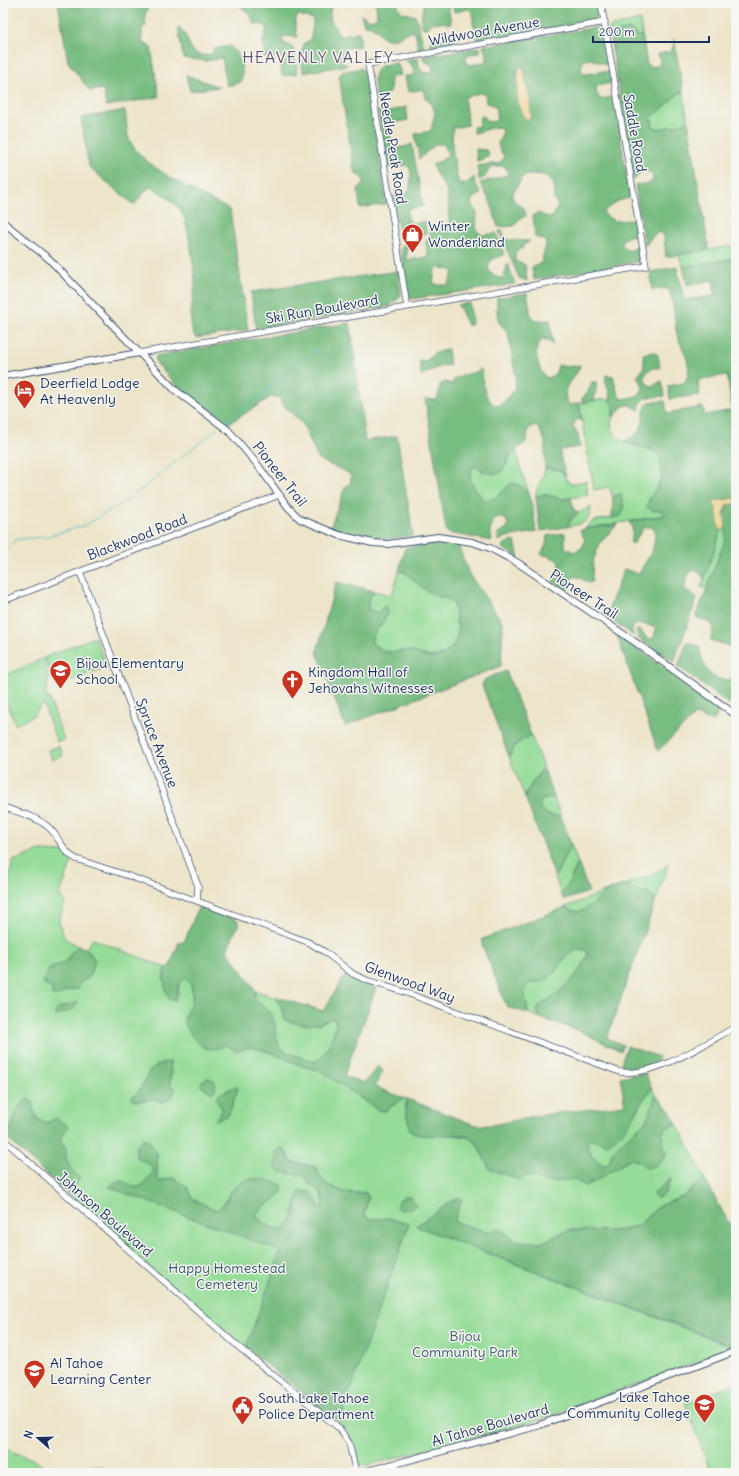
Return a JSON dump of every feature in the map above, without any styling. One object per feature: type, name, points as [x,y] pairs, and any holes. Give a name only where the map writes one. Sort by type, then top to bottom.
[{"type":"main road","name":"Pioneer Trail","points":[[3,222],[50,259],[180,395],[225,427],[238,440],[279,496],[300,519],[318,528],[347,537],[388,544],[427,537],[444,537],[472,542],[497,551],[518,563],[674,669],[736,715]]},
{"type":"main road","name":"Ski Run Boulevard","points":[[3,376],[140,353]]},
{"type":"main road","name":"Al Tahoe Boulevard","points":[[360,1473],[537,1426],[736,1351]]},
{"type":"street","name":"Saddle Road","points":[[601,3],[646,266]]},
{"type":"street","name":"Wildwood Avenue","points":[[368,64],[605,22]]},
{"type":"street","points":[[370,79],[375,67],[380,62]]},
{"type":"street","name":"Needle Peak Road","points":[[368,64],[407,307]]},
{"type":"street","name":"Ski Run Boulevard","points":[[140,353],[646,266]]},
{"type":"street","name":"Blackwood Road","points":[[3,601],[279,496]]},
{"type":"street","name":"Spruce Avenue","points":[[80,572],[198,886],[197,901]]},
{"type":"street","name":"Glenwood Way","points":[[3,807],[35,818],[47,826],[69,854],[76,859],[197,901],[308,942],[325,952],[353,974],[366,980],[404,992],[620,1072],[640,1071],[663,1064],[736,1026]]},
{"type":"street","name":"Johnson Boulevard","points":[[3,1139],[236,1344],[339,1428],[349,1444],[356,1473]]},
{"type":"green space","points":[[58,3],[150,3],[145,15],[146,26],[142,28],[142,42],[151,47],[159,97],[106,106],[103,89],[90,91],[68,62]]},
{"type":"green space","points":[[237,3],[333,3],[330,11],[330,19],[339,36],[359,32],[361,46],[346,48],[344,50],[342,59],[344,64],[348,65],[303,73],[301,56],[304,43],[310,40],[313,19],[298,15],[295,21],[297,37],[281,36],[283,42],[293,48],[297,65],[296,74],[282,76],[280,59],[264,57],[263,40],[267,30],[266,25],[254,24],[250,14]]},
{"type":"green space","points":[[376,3],[398,3],[401,12],[416,16],[425,51],[419,52],[415,32],[388,39],[382,36],[373,27],[364,25],[361,15],[370,20],[377,18]]},
{"type":"green space","points":[[424,3],[448,3],[451,24],[441,22],[432,23],[428,28],[423,28],[421,20]]},
{"type":"green space","points":[[452,3],[599,3],[601,13],[594,21],[478,42],[476,27],[473,25],[473,13],[469,9],[454,12]]},
{"type":"green space","points":[[640,20],[649,78],[680,73],[688,121],[680,125],[666,128],[653,127],[651,117],[618,84],[609,27]]},
{"type":"green space","points":[[178,26],[183,31],[191,48],[199,55],[214,53],[213,49],[230,46],[234,49],[241,62],[241,82],[227,86],[222,58],[206,61],[183,58]]},
{"type":"green space","points":[[598,27],[603,30],[608,65],[591,59],[584,60],[581,67],[582,72],[586,74],[609,71],[611,83],[597,86],[596,92],[600,99],[614,97],[630,198],[618,201],[604,211],[604,214],[614,221],[634,220],[637,236],[628,236],[623,240],[622,246],[629,251],[638,245],[641,261],[534,280],[532,267],[541,263],[546,245],[545,240],[535,237],[533,215],[538,213],[550,218],[554,215],[558,205],[554,199],[554,184],[549,177],[539,174],[523,176],[512,195],[513,200],[524,208],[526,216],[519,219],[514,226],[498,227],[491,203],[480,183],[508,175],[507,168],[497,166],[490,168],[485,177],[479,180],[477,166],[500,163],[504,157],[499,148],[498,142],[502,135],[501,128],[491,128],[474,133],[473,127],[479,126],[480,117],[483,116],[488,122],[495,121],[498,118],[495,106],[486,103],[485,94],[479,93],[464,98],[468,125],[453,128],[453,155],[456,171],[459,183],[467,183],[474,177],[475,183],[481,194],[473,198],[471,204],[477,213],[476,230],[482,235],[496,233],[504,255],[492,260],[488,267],[490,273],[503,278],[508,264],[515,284],[411,299],[408,297],[401,253],[402,246],[415,243],[407,248],[407,260],[428,257],[426,241],[429,238],[431,231],[448,227],[449,214],[446,189],[436,174],[433,164],[441,161],[448,155],[444,144],[436,144],[419,159],[418,151],[420,148],[417,148],[415,134],[431,131],[435,112],[431,103],[425,98],[423,89],[408,92],[405,76],[414,75],[414,70],[405,60],[418,58],[419,67],[423,73],[433,72],[432,65],[426,62],[422,57],[480,47],[479,53],[471,54],[466,57],[466,61],[469,65],[486,62],[486,54],[483,46]],"holes":[[[439,267],[454,271],[448,285],[433,283],[435,270]]]},
{"type":"green space","points":[[630,29],[635,34],[642,36],[647,64],[650,67],[660,65],[658,54],[669,52],[673,48],[674,39],[683,91],[651,117],[653,127],[660,129],[688,121],[709,250],[666,257],[664,235],[658,232],[645,246],[635,185],[651,183],[653,175],[648,171],[641,172],[634,180],[610,36],[619,31]]},
{"type":"green space","points":[[453,36],[452,46],[431,50],[430,43],[432,40],[446,39]]},
{"type":"green space","points":[[396,63],[399,67],[401,75],[391,77],[390,92],[380,97],[377,102],[374,81],[376,70],[387,64]]},
{"type":"green space","points":[[361,68],[365,72],[387,204],[360,208],[358,189],[364,184],[364,180],[354,171],[339,76],[342,72]]},
{"type":"green space","points":[[186,75],[219,87],[190,91]]},
{"type":"green space","points":[[406,107],[408,120],[391,123],[390,140],[393,148],[405,147],[412,144],[423,206],[407,209],[408,218],[412,224],[425,221],[426,233],[417,239],[406,241],[400,239],[393,196],[405,194],[410,189],[411,171],[407,165],[388,168],[378,110],[389,112]]},
{"type":"green space","points":[[125,110],[129,140],[138,153],[161,172],[230,210],[248,330],[196,338],[191,325],[191,310],[195,280],[188,234],[181,211],[166,197],[149,187],[134,205],[89,167],[81,118]]},
{"type":"green space","points":[[476,149],[486,150],[489,153],[488,157],[477,161]]},
{"type":"green space","points":[[499,231],[502,231],[507,240],[530,241],[524,244],[522,249],[518,249],[515,255],[515,261],[525,265],[527,281],[519,278]]},
{"type":"green space","points":[[736,245],[736,258],[683,267],[679,255]]},
{"type":"green space","points":[[736,258],[736,498],[716,508],[720,532],[704,580],[699,572],[693,570],[690,571],[684,588],[697,598],[674,662],[638,638],[636,630],[640,630],[648,639],[654,638],[656,628],[645,624],[634,625],[632,631],[634,636],[606,616],[624,569],[639,574],[654,544],[655,531],[651,527],[644,527],[633,544],[630,542],[632,537],[632,527],[629,522],[665,515],[661,510],[653,511],[646,506],[662,477],[660,459],[655,451],[624,442],[642,427],[645,408],[649,402],[665,401],[667,413],[670,414],[672,412],[703,407],[705,415],[732,410],[727,375],[698,380],[700,395],[670,399],[668,386],[684,383],[688,377],[688,363],[676,330],[673,303],[668,288],[652,290],[650,272],[677,267],[684,300],[715,296],[713,280],[687,285],[683,267]]},
{"type":"green space","points":[[398,271],[401,296],[390,306],[256,329],[251,292]]},
{"type":"green space","points":[[527,293],[531,316],[536,321],[550,320],[553,345],[547,340],[542,340],[537,348],[538,364],[542,373],[545,377],[549,378],[556,373],[558,365],[567,367],[580,365],[575,376],[568,384],[565,393],[569,405],[579,403],[582,422],[579,419],[575,421],[573,427],[578,435],[580,447],[560,450],[566,476],[560,470],[545,468],[545,441],[538,427],[533,426],[528,429],[527,441],[511,454],[501,473],[486,472],[477,467],[472,467],[470,477],[471,481],[475,489],[484,500],[496,498],[510,484],[518,485],[524,489],[531,501],[536,532],[506,537],[498,541],[498,533],[506,529],[508,524],[505,519],[500,517],[495,518],[490,530],[492,541],[448,533],[446,529],[425,399],[435,400],[438,397],[440,385],[445,382],[453,384],[454,379],[457,377],[481,369],[486,394],[496,406],[501,405],[514,390],[516,379],[508,332],[499,323],[497,314],[497,298]]},
{"type":"green space","points":[[470,303],[472,324],[468,326],[461,310],[457,305]]},
{"type":"green space","points":[[350,323],[365,441],[397,436],[413,535],[382,540],[330,528],[346,485],[350,485],[351,477],[348,473],[318,459],[303,424],[281,403],[281,399],[271,397],[228,424],[177,387],[155,361],[156,356],[160,355]]},
{"type":"green space","points":[[448,349],[450,365],[442,366],[421,375],[419,361],[426,361],[433,354]]},
{"type":"green space","points":[[654,352],[658,355],[660,368],[650,370],[646,373],[644,378],[648,385],[652,386],[662,381],[665,396],[644,398],[641,402],[639,410],[630,405],[623,406],[613,418],[614,406],[610,401],[610,395],[605,379],[606,375],[613,376],[619,397],[623,399],[638,396],[643,389],[641,382],[637,377],[643,367],[643,354]]},
{"type":"green space","points":[[592,382],[597,382],[594,401],[582,403],[582,398],[587,394]]},
{"type":"green space","points":[[604,399],[610,401],[614,406],[611,425],[616,438],[648,448],[655,452],[659,457],[662,463],[661,476],[659,483],[648,500],[665,513],[665,515],[584,529],[593,521],[621,516],[621,494],[613,497],[609,487],[594,490],[579,403]]},
{"type":"green space","points":[[517,451],[519,464],[530,496],[517,484],[511,484],[496,498],[484,500],[475,489],[471,481],[470,477],[472,467],[477,467],[484,472],[506,465],[511,454]]},
{"type":"green space","points":[[545,468],[560,470],[570,484],[586,481],[588,495],[562,499],[544,494],[536,497]]},
{"type":"green space","points":[[544,494],[562,499],[571,498],[574,510],[578,512],[571,518],[567,527],[540,531],[536,497]]},
{"type":"green space","points":[[621,494],[624,508],[621,516],[612,518],[613,497]]},
{"type":"green space","points":[[736,504],[736,648],[710,640],[713,631],[711,623],[696,617],[726,538],[724,517],[727,505]]},
{"type":"green space","points":[[591,506],[590,516],[584,522],[567,527],[577,514]]},
{"type":"green space","points":[[618,524],[600,543],[593,561],[592,582],[589,583],[576,576],[572,578],[567,591],[553,582],[560,564],[556,559],[541,554],[546,545],[547,536],[565,533],[565,548],[574,552],[582,548],[585,540],[580,530]]},
{"type":"green space","points":[[726,526],[726,538],[707,589],[701,587],[718,540],[719,529],[723,531]]},
{"type":"green space","points":[[440,540],[457,542],[469,574],[503,623],[501,666],[345,726],[317,652],[336,582],[374,591],[368,601],[368,610],[378,613],[383,607],[387,607],[385,619],[374,635],[372,644],[387,652],[411,651],[429,657],[441,656],[451,649],[458,632],[454,605],[447,598],[436,596],[428,591],[415,582],[405,572],[399,571],[405,548]]},
{"type":"green space","points":[[515,541],[519,558],[502,548],[504,544]]},
{"type":"green space","points":[[399,571],[405,572],[436,596],[448,598],[453,604],[458,630],[457,639],[454,646],[444,654],[431,657],[408,651],[386,652],[371,643],[374,633],[382,625],[378,613],[368,610],[368,601],[374,591],[392,595]]},
{"type":"green space","points":[[616,633],[715,704],[718,712],[714,722],[695,715],[658,751]]},
{"type":"green space","points":[[95,637],[107,667],[56,686],[45,657]]},
{"type":"green space","points":[[687,642],[699,646],[704,664],[712,676],[727,680],[734,678],[736,675],[736,684],[729,704],[678,666]]},
{"type":"green space","points":[[44,658],[49,678],[45,697],[49,697],[64,740],[57,742],[43,703],[34,715],[16,725],[3,694],[3,676]]},
{"type":"green space","points":[[506,671],[531,735],[516,744],[509,757],[482,685],[485,679]]},
{"type":"green space","points":[[531,735],[543,768],[530,786],[525,797],[509,757],[516,744]]},
{"type":"green space","points":[[59,746],[63,756],[52,760],[48,750]]},
{"type":"green space","points":[[543,768],[554,798],[543,799],[539,806],[543,812],[548,815],[561,816],[571,844],[555,877],[525,797],[530,786]]},
{"type":"green space","points":[[554,798],[561,816],[553,816],[543,813],[539,806],[543,799]]},
{"type":"green space","points":[[571,844],[578,863],[568,885],[561,895],[555,877]]},
{"type":"green space","points":[[40,851],[62,852],[72,861],[60,894],[62,900],[65,902],[59,921],[65,939],[79,946],[70,954],[68,960],[52,969],[52,988],[59,996],[66,991],[78,989],[81,981],[88,979],[95,960],[86,948],[93,939],[165,967],[163,979],[178,995],[179,984],[183,979],[189,980],[192,996],[185,1022],[196,1041],[201,1045],[211,1049],[226,1045],[237,1051],[250,1047],[267,1051],[297,1064],[323,1072],[378,1110],[385,1111],[404,1098],[407,1099],[405,1108],[410,1129],[417,1134],[454,1135],[470,1138],[477,1144],[489,1168],[520,1180],[527,1175],[559,1181],[569,1178],[578,1181],[585,1186],[632,1159],[640,1162],[646,1168],[666,1155],[662,1135],[665,1128],[677,1124],[704,1178],[684,1196],[659,1206],[639,1225],[628,1229],[613,1231],[568,1230],[543,1242],[516,1241],[498,1228],[487,1233],[454,1221],[462,1199],[458,1197],[416,1226],[736,1348],[536,1421],[366,1466],[359,1464],[350,1435],[339,1422],[409,1224],[368,1219],[364,1214],[368,1198],[366,1193],[344,1192],[325,1184],[310,1165],[291,1162],[285,1150],[288,1174],[301,1174],[306,1178],[309,1184],[318,1188],[324,1202],[323,1208],[295,1203],[292,1219],[281,1231],[266,1225],[256,1214],[263,1206],[270,1202],[282,1185],[257,1179],[245,1181],[234,1188],[224,1203],[216,1210],[193,1199],[188,1188],[168,1178],[160,1182],[157,1178],[157,1153],[147,1139],[136,1147],[136,1157],[152,1166],[153,1172],[141,1186],[129,1186],[116,1181],[110,1187],[282,1251],[246,1348],[127,1248],[69,1195],[72,1171],[66,1159],[66,1147],[61,1141],[62,1134],[68,1127],[38,1120],[33,1109],[19,1107],[7,1138],[3,1135],[3,904],[13,861]],"holes":[[[170,1062],[170,1083],[163,1102],[153,1099],[143,1101],[131,1098],[141,1088],[150,1071],[161,1064]],[[235,1087],[238,1089],[228,1116],[218,1116],[223,1110],[219,1104],[221,1093]],[[671,1178],[658,1198],[653,1195]]]},
{"type":"green space","points":[[578,863],[589,892],[564,900],[561,895],[568,885]]},
{"type":"green space","points":[[669,863],[655,902],[648,892],[638,892],[627,884],[655,873]]},
{"type":"green space","points":[[627,884],[638,892],[648,892],[655,902],[607,1038],[623,1045],[621,1051],[575,1029],[540,1018],[537,1010],[574,977],[588,954],[586,950],[579,950],[568,955],[553,975],[548,979],[542,982],[530,983],[524,989],[528,1013],[507,1007],[482,945],[483,939],[566,907],[577,911],[582,910],[587,908],[608,891]]},
{"type":"green space","points":[[607,891],[588,908],[582,911],[577,912],[566,907]]},
{"type":"green space","points":[[199,906],[240,921],[227,950],[256,991],[254,998],[267,1009],[271,1015],[276,1028],[279,1046],[285,1051],[316,1062],[324,1054],[330,1043],[336,1025],[336,1020],[331,1018],[319,1023],[308,1025],[285,1020],[283,1009],[274,996],[323,1011],[346,974],[376,988],[344,1076],[364,1083],[378,1066],[383,1071],[375,1087],[404,1098],[384,1111],[378,1110],[323,1072],[297,1064],[267,1051],[250,1047],[237,1051],[226,1045],[211,1049],[200,1045],[184,1022],[193,994],[189,980],[183,979],[179,984],[175,1001],[170,1000],[166,992],[164,980],[165,967],[169,968],[179,942],[184,942]]},
{"type":"green space","points":[[79,946],[86,948],[95,960],[88,979],[81,981],[78,989],[66,991],[59,996],[52,995],[52,988],[43,983],[48,970],[68,960],[70,954]]},
{"type":"green space","points":[[580,949],[586,950],[588,954],[574,977],[559,992],[537,1010],[540,1018],[528,1013],[524,989],[530,983],[539,982],[546,979],[565,958]]},
{"type":"green space","points":[[256,991],[272,997],[279,1003],[284,1013],[285,1020],[320,1024],[331,1018],[336,1019],[336,1024],[330,1043],[320,1059],[316,1062],[301,1058],[287,1052],[279,1046],[265,1007],[257,1003],[254,998]]},
{"type":"green space","points":[[78,1002],[75,1008],[56,1016],[55,1012],[59,1008]]},
{"type":"green space","points":[[627,1046],[659,1057],[657,1062],[644,1069],[622,1069],[621,1064]]},
{"type":"green space","points":[[170,1062],[170,1085],[175,1089],[173,1096],[163,1102],[153,1099],[135,1101],[131,1098],[141,1088],[149,1072],[154,1067]]},
{"type":"green space","points":[[645,1073],[652,1088],[622,1133],[607,1144],[592,1139],[587,1142],[588,1146],[590,1153],[597,1161],[604,1165],[609,1164],[612,1152],[647,1120],[656,1095],[670,1111],[677,1124],[665,1128],[662,1135],[666,1155],[655,1166],[646,1168],[640,1162],[632,1159],[585,1186],[575,1180],[546,1182],[527,1175],[520,1180],[491,1169],[477,1144],[471,1138],[457,1135],[421,1135],[415,1133],[409,1128],[406,1110],[407,1099],[475,1125],[493,1125],[534,1116],[625,1105],[620,1077]]},
{"type":"green space","points":[[208,1078],[215,1081],[215,1089],[212,1093],[201,1086],[202,1081]]},
{"type":"green space","points":[[235,1087],[238,1088],[228,1116],[215,1120],[223,1110],[216,1099],[221,1093]]},
{"type":"green space","points":[[652,1088],[656,1095],[647,1120],[612,1152],[609,1164],[604,1165],[594,1159],[590,1153],[587,1142],[592,1139],[607,1144],[634,1117],[645,1096]]},
{"type":"green space","points":[[28,1099],[33,1101],[33,1109],[38,1120],[47,1123],[56,1118],[69,1127],[62,1134],[61,1141],[64,1146],[66,1159],[69,1165],[80,1178],[69,1195],[7,1138],[17,1111]]},
{"type":"green space","points":[[142,1139],[147,1139],[157,1152],[157,1178],[160,1181],[168,1178],[174,1178],[188,1188],[193,1199],[216,1210],[224,1203],[233,1189],[243,1181],[250,1179],[263,1179],[282,1185],[283,1190],[281,1194],[256,1214],[263,1223],[277,1230],[281,1231],[290,1222],[300,1191],[310,1193],[316,1200],[319,1207],[323,1208],[323,1199],[319,1190],[309,1184],[304,1177],[297,1174],[280,1172],[274,1165],[277,1151],[282,1147],[291,1162],[317,1167],[319,1175],[323,1181],[336,1189],[351,1193],[366,1193],[368,1198],[364,1214],[368,1219],[389,1218],[409,1224],[339,1422],[246,1348],[281,1251],[109,1187],[122,1181],[131,1186],[140,1187],[153,1172],[151,1166],[136,1157],[136,1147]]},
{"type":"green space","points":[[672,1178],[665,1193],[658,1198],[653,1195]]},
{"type":"green space","points":[[704,1178],[736,1236],[736,1347],[416,1226],[458,1197],[462,1199],[454,1221],[487,1233],[498,1228],[516,1241],[543,1242],[568,1230],[613,1231],[628,1229],[639,1225],[659,1206],[684,1196]]},
{"type":"green space","points":[[406,1196],[412,1197],[412,1201],[416,1205],[411,1209],[399,1210],[396,1207],[399,1201]]},
{"type":"green space","points":[[736,1383],[736,1473],[711,1473],[685,1403]]},
{"type":"green space","points":[[3,1448],[35,1460],[49,1473],[3,1473]]},
{"type":"green space","points":[[88,1465],[98,1466],[115,1473],[74,1473],[78,1469]]},
{"type":"sand","points":[[523,66],[530,101],[531,116],[527,120],[520,110],[517,95],[519,67]]},
{"type":"sand","points":[[736,498],[736,504],[727,505],[724,512],[726,526],[723,531],[719,529],[714,501]]},
{"type":"waterway","points":[[227,422],[318,349]]},
{"type":"waterway","points":[[3,551],[17,539],[45,537],[86,525],[129,499],[217,429]]},
{"type":"place","name":"Winter Wonderland","points":[[412,254]]},
{"type":"place","name":"Deerfield Lodge At Heavenly","points":[[24,410]]},
{"type":"place","name":"Bijou Elementary School","points":[[61,690]]},
{"type":"place","name":"Kingdom Hall of Jehovahs Witnesses","points":[[292,700]]},
{"type":"place","name":"Al Tahoe Learning Center","points":[[34,1390]]},
{"type":"place","name":"Lake Tahoe Community College","points":[[705,1424]]},
{"type":"place","name":"South Lake Tahoe Police Department","points":[[242,1426]]},
{"type":"district","name":"HEAVENLY VALLEY","points":[[318,57]]},
{"type":"park label","name":"Happy Homestead Cemetery","points":[[227,1276]]},
{"type":"park label","name":"Bijou Community Park","points":[[465,1344]]}]
